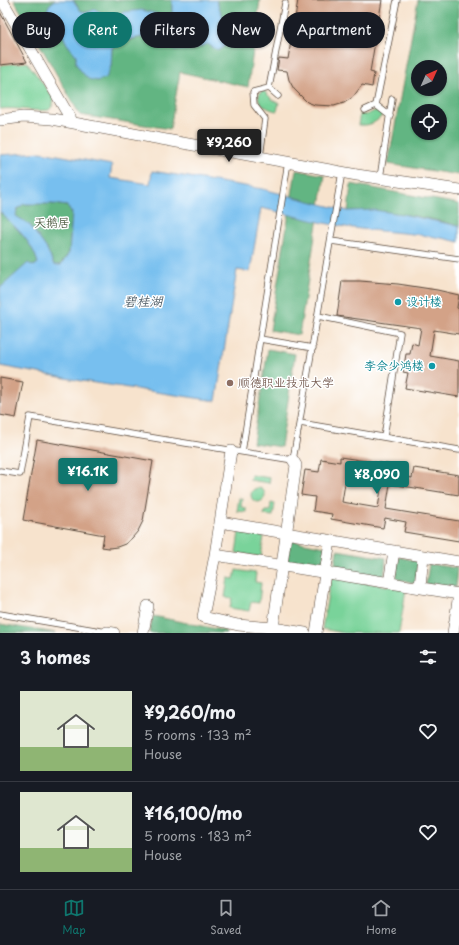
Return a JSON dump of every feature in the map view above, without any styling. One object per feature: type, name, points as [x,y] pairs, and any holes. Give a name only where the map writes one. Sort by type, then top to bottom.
[{"type":"street","points":[[2,0],[73,123]]},
{"type":"street","points":[[0,120],[23,118],[52,119],[342,172],[459,190]]},
{"type":"street","points":[[236,451],[220,522],[204,617],[237,629],[273,628],[305,633]]},
{"type":"street","points":[[273,628],[296,465],[293,460]]},
{"type":"street","points":[[220,522],[459,562]]},
{"type":"street","points":[[316,633],[330,541]]},
{"type":"street","points":[[389,583],[394,551]]},
{"type":"street","points":[[215,556],[459,594],[453,633]]},
{"type":"street","points":[[420,587],[423,556]]},
{"type":"street","points":[[143,633],[148,606]]},
{"type":"lane","points":[[376,105],[397,0]]},
{"type":"lane","points":[[269,88],[285,3]]},
{"type":"lane","points":[[269,88],[278,96]]},
{"type":"lane","points":[[260,157],[265,120],[254,105],[253,92],[269,88]]},
{"type":"lane","points":[[380,178],[392,99]]},
{"type":"lane","points":[[366,110],[376,105]]},
{"type":"lane","points":[[376,105],[390,116]]},
{"type":"lane","points":[[236,451],[260,339],[288,162]]},
{"type":"lane","points":[[0,471],[20,474],[30,417],[293,460],[342,172]]},
{"type":"lane","points":[[331,241],[459,259]]},
{"type":"lane","points":[[318,316],[400,333],[384,437]]},
{"type":"lane","points":[[260,339],[312,348]]},
{"type":"lane","points":[[300,423],[459,450]]},
{"type":"lane","points":[[0,614],[109,632]]},
{"type":"green space","points":[[14,0],[55,0],[49,5],[49,12],[21,12]]},
{"type":"green space","points":[[73,0],[172,0],[172,12],[81,11]]},
{"type":"green space","points":[[216,0],[260,0],[258,12],[221,12]]},
{"type":"green space","points":[[418,0],[459,0],[459,175],[388,164]]},
{"type":"green space","points":[[217,36],[217,48],[253,48],[248,87],[180,72],[170,129],[80,115],[42,48],[65,48],[65,40],[76,55],[76,64],[97,81],[106,77],[111,66],[112,48],[132,48],[132,40],[140,38],[140,48],[173,48],[176,50],[194,50],[199,48],[209,48],[209,43]]},
{"type":"green space","points":[[27,62],[53,97],[52,106],[49,110],[0,109],[0,65]]},
{"type":"green space","points":[[263,90],[272,99],[279,103],[277,111],[265,107],[259,101],[258,97]]},
{"type":"green space","points":[[377,110],[383,111],[383,115],[377,120],[366,125],[358,125],[360,114],[366,115]]},
{"type":"green space","points":[[296,170],[325,175],[299,335],[270,330]]},
{"type":"green space","points":[[351,184],[459,204],[459,226],[404,214],[348,211]]},
{"type":"green space","name":"天鹅居","points":[[24,204],[53,204],[67,206],[72,213],[69,253],[60,265],[54,265],[47,249],[29,224],[15,216],[17,209]]},
{"type":"green space","points":[[0,212],[28,241],[38,263],[0,288]]},
{"type":"green space","points":[[268,349],[295,354],[281,447],[253,443]]},
{"type":"green space","points":[[251,475],[270,478],[269,483],[250,480]]},
{"type":"green space","points":[[255,488],[261,488],[265,492],[265,498],[261,502],[255,502],[251,498],[251,492]]},
{"type":"green space","points":[[239,498],[242,499],[241,507],[246,508],[246,512],[237,511]]},
{"type":"green space","points":[[271,503],[275,504],[273,516],[264,515],[265,511],[270,511]]},
{"type":"green space","points":[[239,532],[264,536],[261,557],[236,553]]},
{"type":"green space","points":[[290,540],[325,547],[322,568],[287,563]]},
{"type":"green space","points":[[337,550],[386,558],[384,580],[334,571]]},
{"type":"green space","points":[[399,557],[418,561],[415,583],[396,579]]},
{"type":"green space","points":[[429,564],[457,568],[455,590],[426,584]]},
{"type":"green space","points":[[236,570],[256,573],[255,582],[261,583],[259,603],[251,602],[249,611],[230,608],[232,598],[225,597],[228,578],[234,579]]},
{"type":"green space","points":[[331,577],[406,589],[399,633],[344,633],[322,629]]},
{"type":"green space","points":[[153,616],[226,631],[226,633],[149,633]]},
{"type":"green space","points":[[0,624],[56,633],[0,633]]},
{"type":"water","points":[[55,0],[73,0],[81,11],[88,12],[73,12],[73,48],[112,48],[111,66],[106,78],[97,81],[88,79],[81,71],[76,64],[76,55],[65,40],[65,12],[46,12],[49,5]]},
{"type":"water","points":[[172,0],[216,0],[221,12],[217,12],[217,48],[222,48],[218,51],[209,45],[209,12],[172,12]]},
{"type":"water","points":[[96,9],[99,12],[88,12]]},
{"type":"water","points":[[142,10],[150,12],[140,12],[140,37],[132,39],[132,12],[124,12]]},
{"type":"water","points":[[171,48],[196,48],[186,50]]},
{"type":"water","name":"碧桂湖","points":[[41,152],[112,165],[110,178],[150,184],[152,171],[263,189],[348,211],[374,210],[402,214],[459,226],[459,242],[417,234],[360,229],[335,225],[261,208],[250,272],[237,270],[216,401],[82,381],[0,366],[0,288],[28,263],[34,266],[38,263],[28,241],[0,212],[0,155]],"holes":[[[24,204],[53,204],[67,206],[72,213],[69,253],[61,265],[54,265],[47,249],[29,224],[16,216],[17,209]]]},
{"type":"building","points":[[298,0],[382,0],[380,12],[296,12]]},
{"type":"building","points":[[0,12],[12,34],[12,48],[19,48],[27,62],[0,65]]},
{"type":"building","points":[[290,48],[374,48],[370,72],[374,73],[372,87],[362,85],[353,97],[344,103],[334,106],[315,105],[307,102],[294,89],[289,80],[287,71],[277,70],[279,58],[288,59]]},
{"type":"building","name":"设计楼","points":[[342,281],[398,284],[459,295],[457,308],[459,309],[459,334],[434,330],[430,356],[459,361],[459,397],[405,388],[408,373],[403,372],[406,354],[410,354],[412,343],[418,345],[421,328],[337,316]]},
{"type":"building","points":[[0,378],[23,382],[16,418],[0,415]]},
{"type":"building","points":[[37,440],[153,461],[143,521],[138,531],[132,538],[125,544],[117,547],[102,547],[104,535],[23,520]]},
{"type":"building","points":[[340,457],[393,465],[391,474],[412,478],[414,468],[459,475],[459,495],[390,484],[386,509],[459,521],[459,541],[404,532],[406,522],[385,518],[383,528],[331,519],[332,514],[313,511],[315,497],[301,495],[305,470],[319,472],[321,459],[340,462]],"holes":[[[346,477],[382,483],[378,508],[342,502]]]},
{"type":"place","name":"设计楼","points":[[398,302]]},
{"type":"place","name":"李佘少鸿楼","points":[[432,366]]},
{"type":"place","name":"顺德职业技术大学","points":[[230,383]]}]
